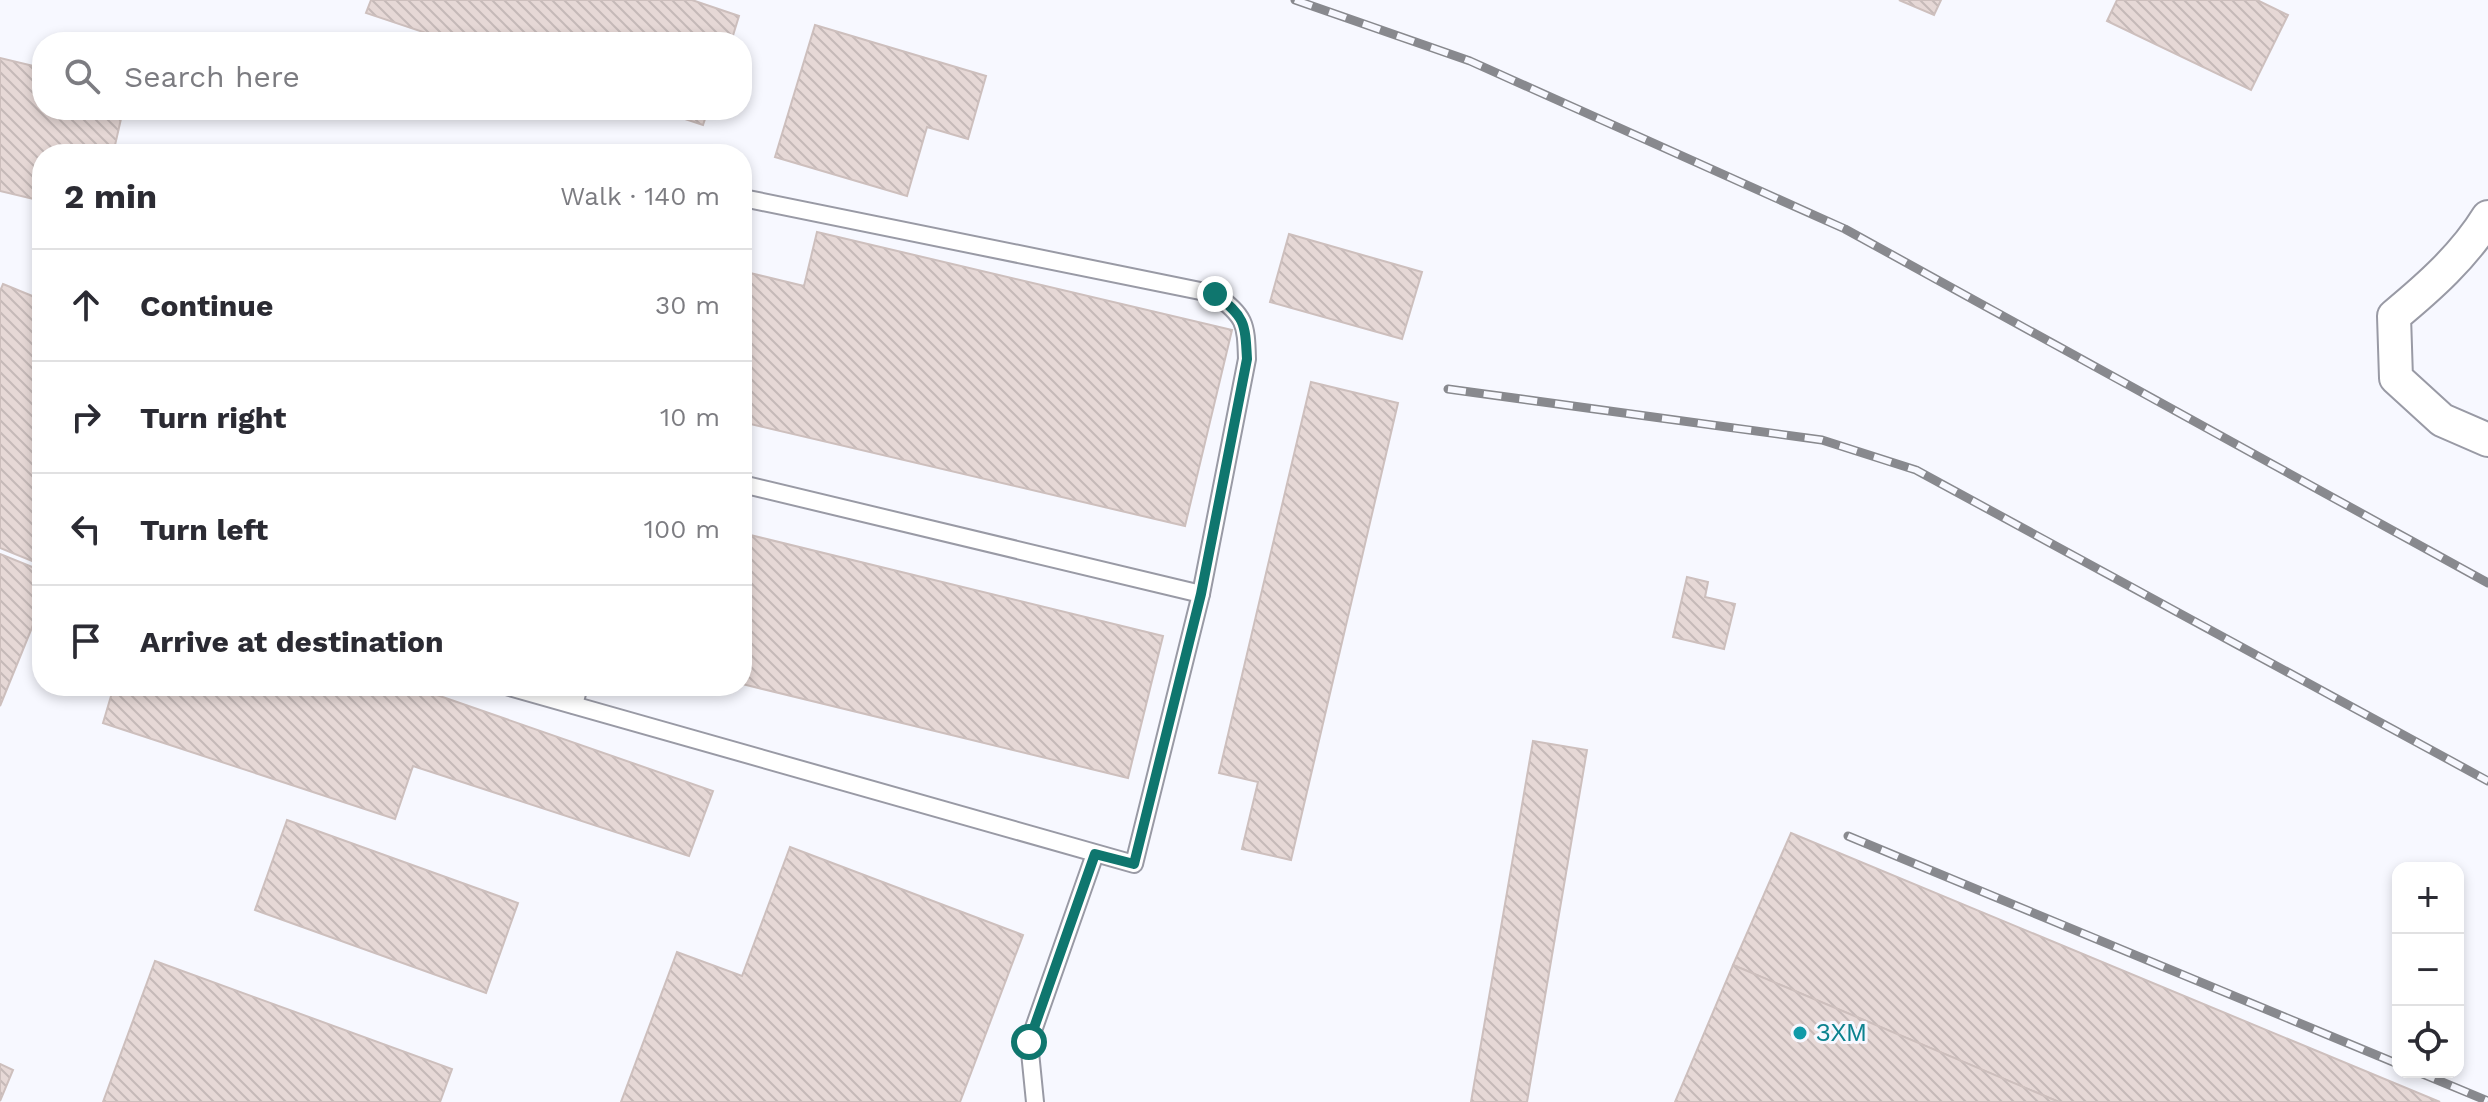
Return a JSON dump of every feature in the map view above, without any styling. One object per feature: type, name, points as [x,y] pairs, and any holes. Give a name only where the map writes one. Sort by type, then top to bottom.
[{"type":"street","points":[[2488,217],[2477,236],[2427,290],[2394,316],[2396,378],[2442,420],[2488,440]]},
{"type":"lane","points":[[542,696],[1134,864],[1201,594],[1247,359],[1246,325],[1215,294],[752,200]]},
{"type":"lane","points":[[752,486],[1201,594]]},
{"type":"lane","points":[[574,705],[576,696]]},
{"type":"lane","points":[[1035,1102],[1029,1042],[1095,854]]},
{"type":"building","points":[[371,0],[692,0],[739,16],[734,32],[423,32],[366,13]]},
{"type":"building","points":[[1899,0],[1941,0],[1934,15]]},
{"type":"building","points":[[2117,0],[2257,0],[2288,15],[2251,90],[2107,21]]},
{"type":"building","points":[[815,25],[986,76],[968,139],[927,127],[907,196],[775,157]]},
{"type":"building","points":[[0,58],[32,66],[32,120],[121,120],[115,144],[32,144],[32,199],[0,191]]},
{"type":"building","points":[[688,120],[705,120],[703,125]]},
{"type":"building","points":[[817,232],[1232,330],[1185,526],[752,424],[752,273],[804,286]]},
{"type":"building","points":[[1289,234],[1422,272],[1402,339],[1270,302]]},
{"type":"building","points":[[3,284],[32,296],[32,561],[0,548],[0,291]]},
{"type":"building","points":[[1311,382],[1398,403],[1291,860],[1242,849],[1258,782],[1219,773]]},
{"type":"building","points":[[752,535],[1163,636],[1128,778],[752,686]]},
{"type":"building","points":[[0,554],[32,567],[32,628],[0,706]]},
{"type":"building","points":[[1687,577],[1708,582],[1705,597],[1735,604],[1724,649],[1673,637]]},
{"type":"building","points":[[111,696],[440,696],[713,791],[689,856],[413,766],[395,819],[103,723]]},
{"type":"building","points":[[1533,741],[1587,750],[1527,1102],[1471,1102]]},
{"type":"building","points":[[287,820],[518,903],[486,993],[255,910]]},
{"type":"building","points":[[1791,833],[2440,1102],[2059,1102],[1733,965]]},
{"type":"building","points":[[790,847],[1023,935],[960,1102],[621,1102],[677,952],[742,976]]},
{"type":"building","points":[[155,961],[452,1069],[440,1102],[103,1102]]},
{"type":"building","name":"ЗХМ","points":[[1733,965],[2059,1102],[1675,1102]]},
{"type":"building","points":[[0,1064],[13,1070],[0,1101]]},
{"type":"railway","points":[[1295,0],[1470,61],[1845,229],[2488,583]]},
{"type":"railway","points":[[1448,389],[1822,440],[1916,470],[2488,781]]},
{"type":"railway","points":[[1848,836],[2392,1062]]},
{"type":"railway","points":[[2432,1078],[2488,1101]]},
{"type":"place","name":"ЗХМ","points":[[1800,1033]]},
{"type":"route","points":[[1029,1042],[1095,854],[1134,864],[1201,594],[1247,359],[1246,325],[1215,294]]}]
